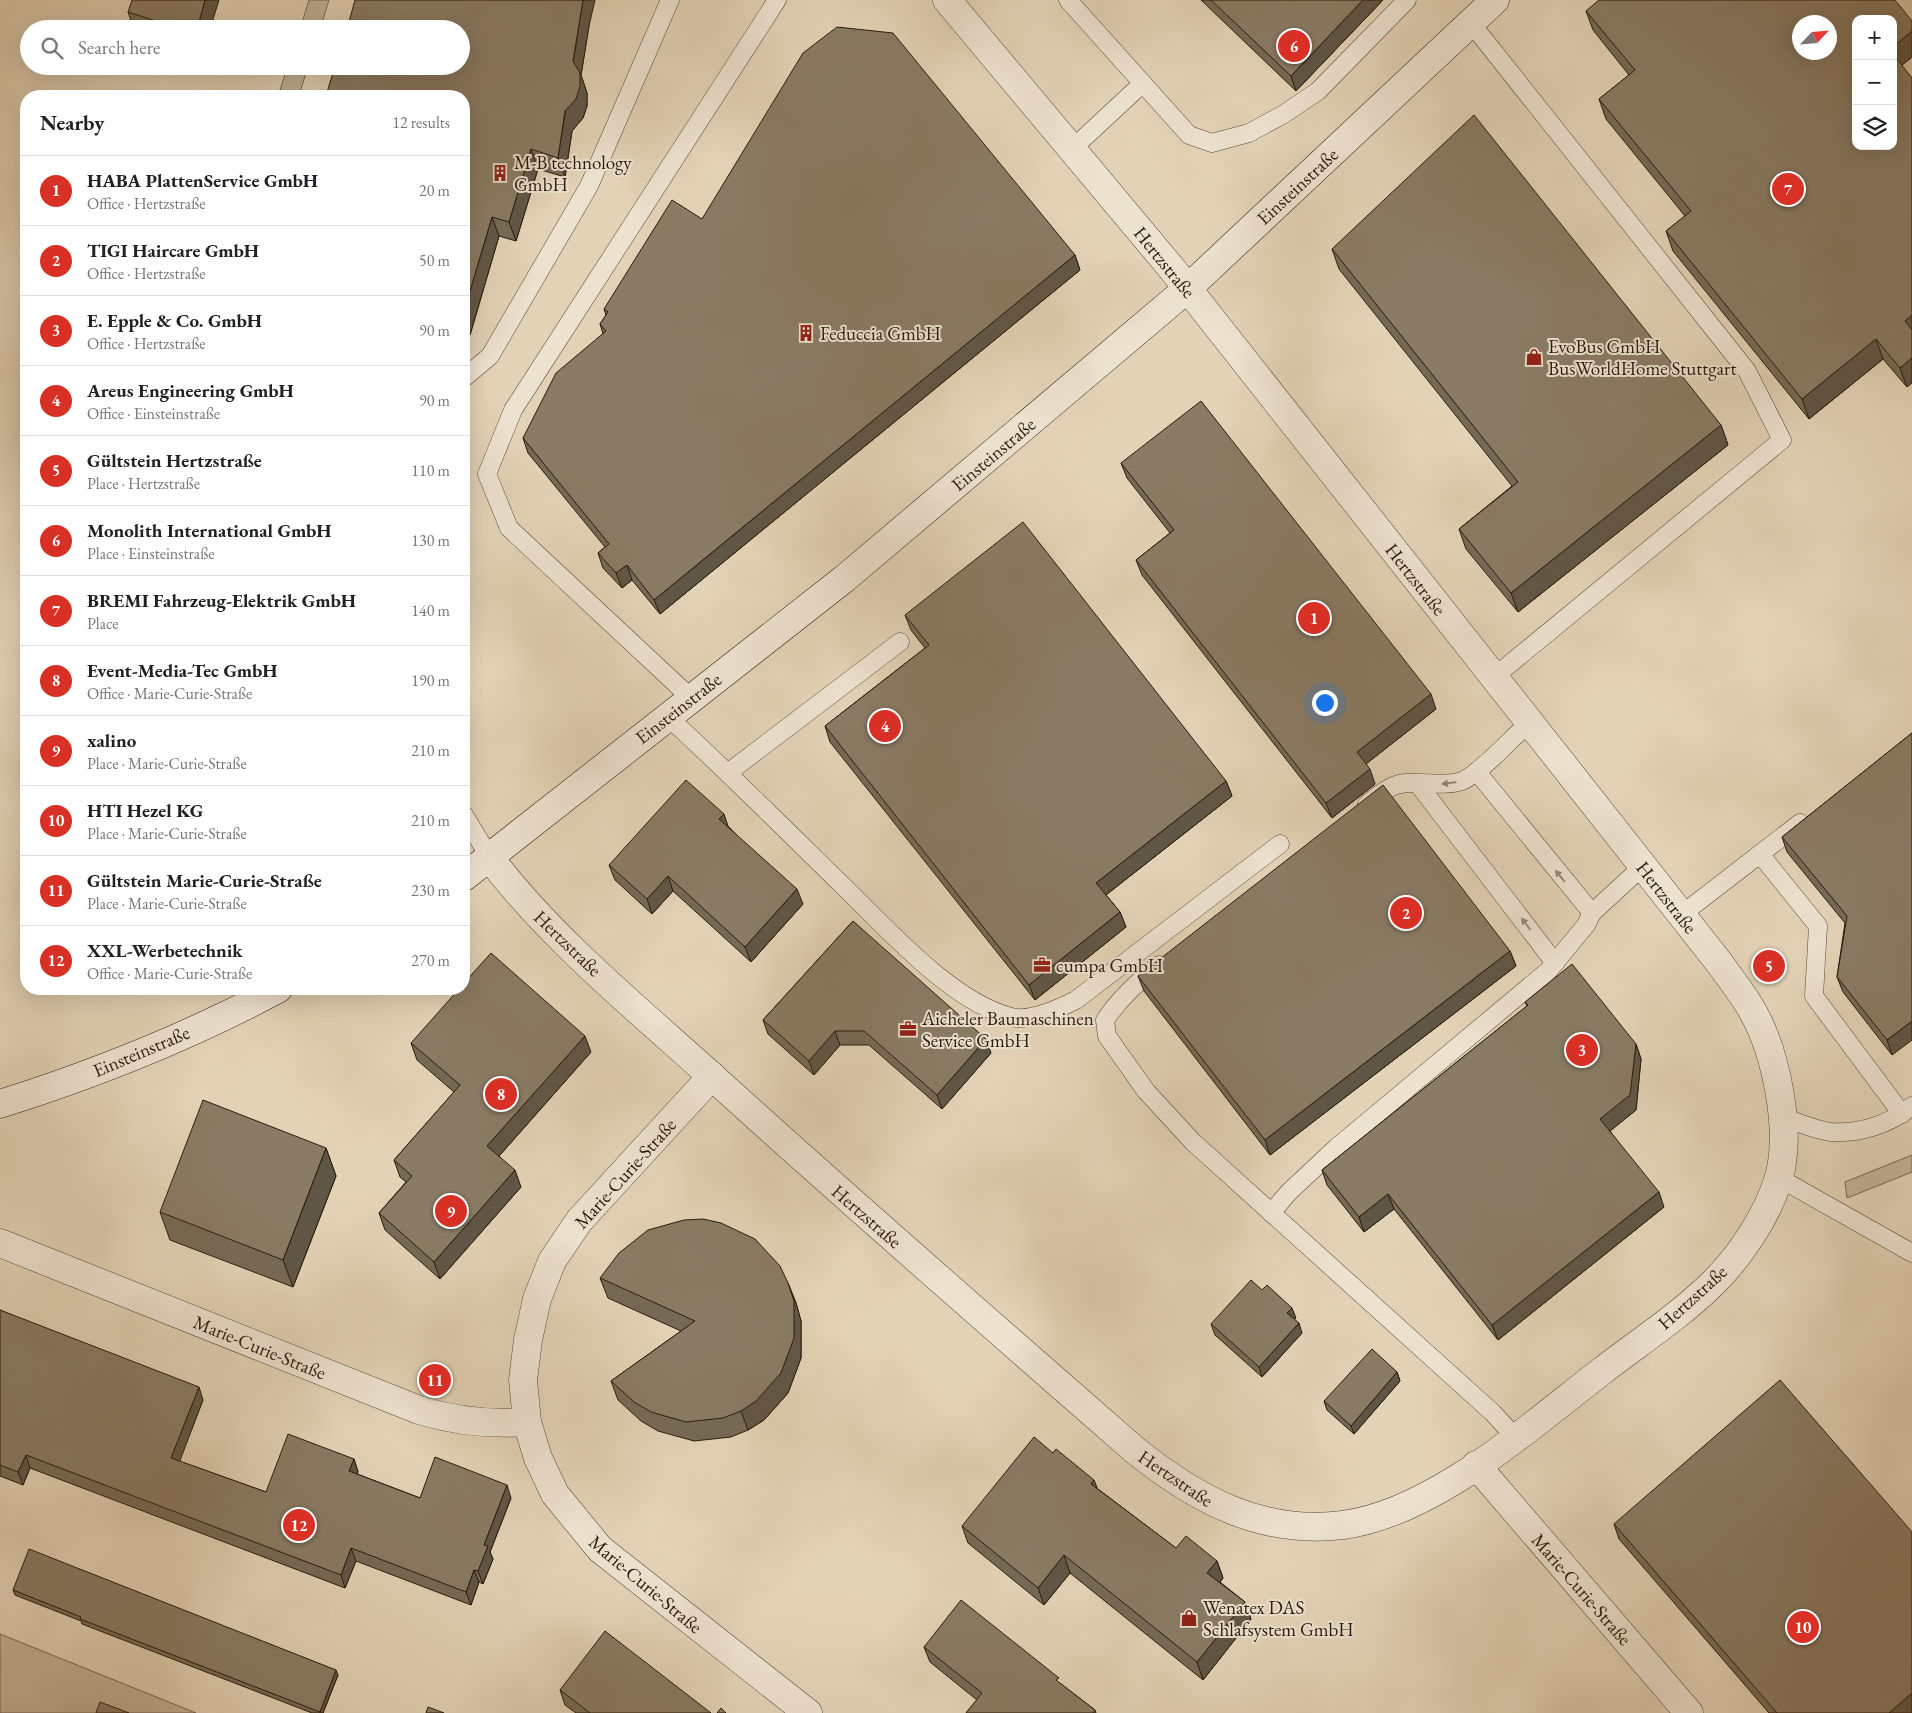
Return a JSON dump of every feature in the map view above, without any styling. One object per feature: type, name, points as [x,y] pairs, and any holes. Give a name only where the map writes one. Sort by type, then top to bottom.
[{"type":"street","name":"Einsteinstraße","points":[[470,872],[844,579],[1187,289],[1495,0]]},
{"type":"street","name":"Hertzstraße","points":[[490,858],[510,884],[536,912],[600,975],[838,1191],[1136,1452],[1187,1490],[1218,1507],[1249,1517],[1309,1527],[1342,1525],[1373,1519],[1425,1498],[1515,1437],[1712,1284],[1740,1251],[1763,1214],[1779,1178],[1783,1155],[1782,1117],[1771,1055],[1753,1012],[1721,965],[1187,289],[950,1]]},
{"type":"street","name":"Einsteinstraße","points":[[0,1104],[106,1067],[227,1015],[266,995]]},
{"type":"street","name":"Marie-Curie-Straße","points":[[712,1076],[579,1221],[552,1261],[537,1299],[528,1340],[523,1380],[527,1422],[538,1458],[555,1494],[600,1549],[808,1713]]},
{"type":"street","name":"Marie-Curie-Straße","points":[[0,1243],[418,1410],[449,1419],[481,1423],[527,1422]]},
{"type":"street","name":"Marie-Curie-Straße","points":[[1476,1465],[1689,1713]]},
{"type":"lane","points":[[470,373],[490,356],[589,186],[670,0]]},
{"type":"lane","points":[[691,698],[509,528],[487,474],[513,410],[777,0]]},
{"type":"lane","points":[[1068,0],[1189,135],[1212,143],[1249,133],[1284,114],[1318,91],[1407,0]]},
{"type":"lane","points":[[1471,23],[1746,371],[1782,440],[1494,677]]},
{"type":"lane","points":[[1072,149],[1142,84]]},
{"type":"lane","points":[[729,772],[900,642]]},
{"type":"lane","points":[[667,716],[729,772],[934,974],[976,1002],[1012,1018],[1046,1014],[1076,1000],[1280,844]]},
{"type":"lane","points":[[1354,815],[1383,791],[1398,784],[1430,786],[1462,781],[1477,772],[1529,723]]},
{"type":"lane","points":[[1477,772],[1592,913]]},
{"type":"lane","points":[[1418,784],[1555,963]]},
{"type":"lane","points":[[1681,915],[1813,812]]},
{"type":"lane","points":[[470,825],[490,858]]},
{"type":"lane","points":[[1760,854],[1818,926],[1814,996],[1907,1110],[1874,1128],[1832,1132],[1782,1117]]},
{"type":"lane","points":[[1271,1213],[1289,1192],[1336,1148],[1548,972],[1586,925],[1592,913],[1643,866]]},
{"type":"lane","points":[[1174,954],[1136,982],[1116,1003],[1105,1020],[1107,1036],[1146,1090],[1193,1142],[1493,1413],[1515,1437]]},
{"type":"lane","points":[[1779,1178],[1912,1254]]},
{"type":"shaded area","points":[[309,0],[329,0],[323,20],[303,20]]},
{"type":"shaded area","points":[[285,75],[305,75],[301,90],[280,90]]},
{"type":"shaded area","points":[[1912,1155],[1912,1172],[1847,1198],[1845,1182]]},
{"type":"shaded area","points":[[0,1634],[196,1713],[0,1713]]},
{"type":"building","points":[[132,0],[205,0],[199,20],[153,20],[128,12]]},
{"type":"building","name":"M-B technology GmbH","points":[[355,0],[583,0],[573,61],[580,73],[580,86],[576,99],[565,111],[558,158],[531,149],[509,222],[492,217],[470,291],[470,90],[328,90],[332,75],[470,75],[470,20],[349,20]]},
{"type":"building","points":[[1211,0],[1363,0],[1291,76]]},
{"type":"building","points":[[1599,0],[1895,0],[1912,21],[1912,31],[1897,44],[1897,15],[1852,15],[1852,150],[1897,150],[1897,59],[1912,78],[1912,315],[1905,321],[1912,330],[1912,358],[1900,368],[1876,339],[1802,399],[1666,231],[1691,211],[1599,99],[1635,70],[1586,11]]},
{"type":"building","name":"Feduccia GmbH","points":[[837,27],[893,33],[1075,255],[654,600],[627,565],[616,573],[598,553],[609,544],[523,438],[556,373],[606,331],[600,324],[608,312],[604,309],[672,200],[702,219],[803,53]]},
{"type":"building","name":"EvoBus GmbH BusWorldHome Stuttgart","points":[[1474,115],[1721,425],[1511,593],[1459,529],[1518,482],[1332,249]]},
{"type":"building","points":[[1201,401],[1431,694],[1357,752],[1370,769],[1326,803],[1136,560],[1174,530],[1121,463]]},
{"type":"building","points":[[1023,522],[1226,781],[1096,883],[1120,912],[1029,985],[825,726],[929,645],[905,615]]},
{"type":"building","points":[[1912,733],[1912,1021],[1887,1040],[1837,977],[1847,916],[1782,837]]},
{"type":"building","points":[[686,780],[724,814],[719,819],[797,889],[745,947],[668,876],[647,899],[609,865]]},
{"type":"building","points":[[1383,785],[1510,951],[1265,1140],[1138,976]]},
{"type":"building","points":[[853,921],[986,1039],[937,1095],[864,1031],[835,1031],[809,1061],[763,1020]]},
{"type":"building","points":[[491,953],[585,1036],[487,1146],[515,1170],[434,1262],[379,1213],[412,1176],[394,1160],[460,1085],[411,1043],[454,995],[470,995],[470,976]]},
{"type":"building","points":[[1572,964],[1636,1044],[1630,1095],[1600,1119],[1659,1192],[1492,1325],[1388,1194],[1359,1217],[1322,1170],[1528,1005],[1525,1002]]},
{"type":"building","points":[[203,1100],[326,1148],[283,1260],[160,1212]]},
{"type":"building","points":[[703,1219],[721,1223],[755,1239],[780,1266],[794,1301],[794,1338],[781,1373],[756,1401],[741,1411],[723,1418],[686,1422],[651,1412],[634,1402],[611,1381],[695,1321],[600,1278],[619,1253],[648,1230],[684,1220]]},
{"type":"building","points":[[1251,1280],[1262,1290],[1267,1285],[1292,1308],[1287,1313],[1299,1323],[1259,1367],[1211,1324]]},
{"type":"building","points":[[0,1310],[199,1387],[171,1458],[266,1492],[288,1434],[354,1459],[349,1471],[420,1498],[435,1457],[507,1485],[484,1545],[488,1546],[478,1571],[474,1570],[466,1592],[351,1548],[341,1575],[26,1455],[18,1472],[0,1465]]},
{"type":"building","points":[[1372,1349],[1397,1372],[1351,1426],[1324,1401]]},
{"type":"building","points":[[1780,1380],[1912,1532],[1912,1693],[1889,1713],[1777,1713],[1614,1524]]},
{"type":"building","points":[[1034,1437],[1053,1453],[1056,1449],[1094,1480],[1091,1484],[1176,1548],[1186,1536],[1217,1561],[1207,1573],[1245,1602],[1197,1662],[1064,1555],[1038,1588],[962,1526]]},
{"type":"building","points":[[29,1549],[336,1670],[320,1712],[80,1619],[81,1617],[13,1590]]},
{"type":"building","points":[[961,1600],[1059,1678],[1056,1680],[1095,1710],[1093,1713],[966,1713],[982,1693],[924,1647]]},
{"type":"building","points":[[605,1631],[711,1713],[590,1713],[560,1690]]},
{"type":"building","points":[[100,1702],[129,1713],[96,1713]]},
{"type":"building","points":[[428,1707],[444,1713],[426,1713]]},
{"type":"building","points":[[721,1708],[726,1713],[717,1713]]},
{"type":"place","name":"Monolith International GmbH","points":[[1294,46]]},
{"type":"place","name":"M-B technology GmbH","points":[[500,173]]},
{"type":"place","name":"BREMI Fahrzeug-Elektrik GmbH","points":[[1788,189]]},
{"type":"place","name":"Feduccia GmbH","points":[[806,333]]},
{"type":"place","name":"EvoBus GmbH BusWorldHome Stuttgart","points":[[1534,357]]},
{"type":"place","name":"HABA PlattenService GmbH","points":[[1314,618]]},
{"type":"place","name":"Areus Engineering GmbH","points":[[885,726]]},
{"type":"place","name":"TIGI Haircare GmbH","points":[[1406,913]]},
{"type":"place","name":"cumpa GmbH","points":[[1042,965]]},
{"type":"place","name":"Gültstein Hertzstraße","points":[[1769,966]]},
{"type":"place","name":"Aicheler Baumaschinen Service GmbH","points":[[908,1029]]},
{"type":"place","name":"E. Epple & Co. GmbH","points":[[1582,1050]]},
{"type":"place","name":"Event-Media-Tec GmbH","points":[[501,1094]]},
{"type":"place","name":"xalino","points":[[451,1211]]},
{"type":"place","name":"Gültstein Marie-Curie-Straße","points":[[435,1380]]},
{"type":"place","name":"XXL-Werbetechnik","points":[[299,1525]]},
{"type":"place","name":"Wenatex DAS Schlafsystem GmbH","points":[[1189,1618]]},
{"type":"place","name":"HTI Hezel KG","points":[[1803,1627]]}]
